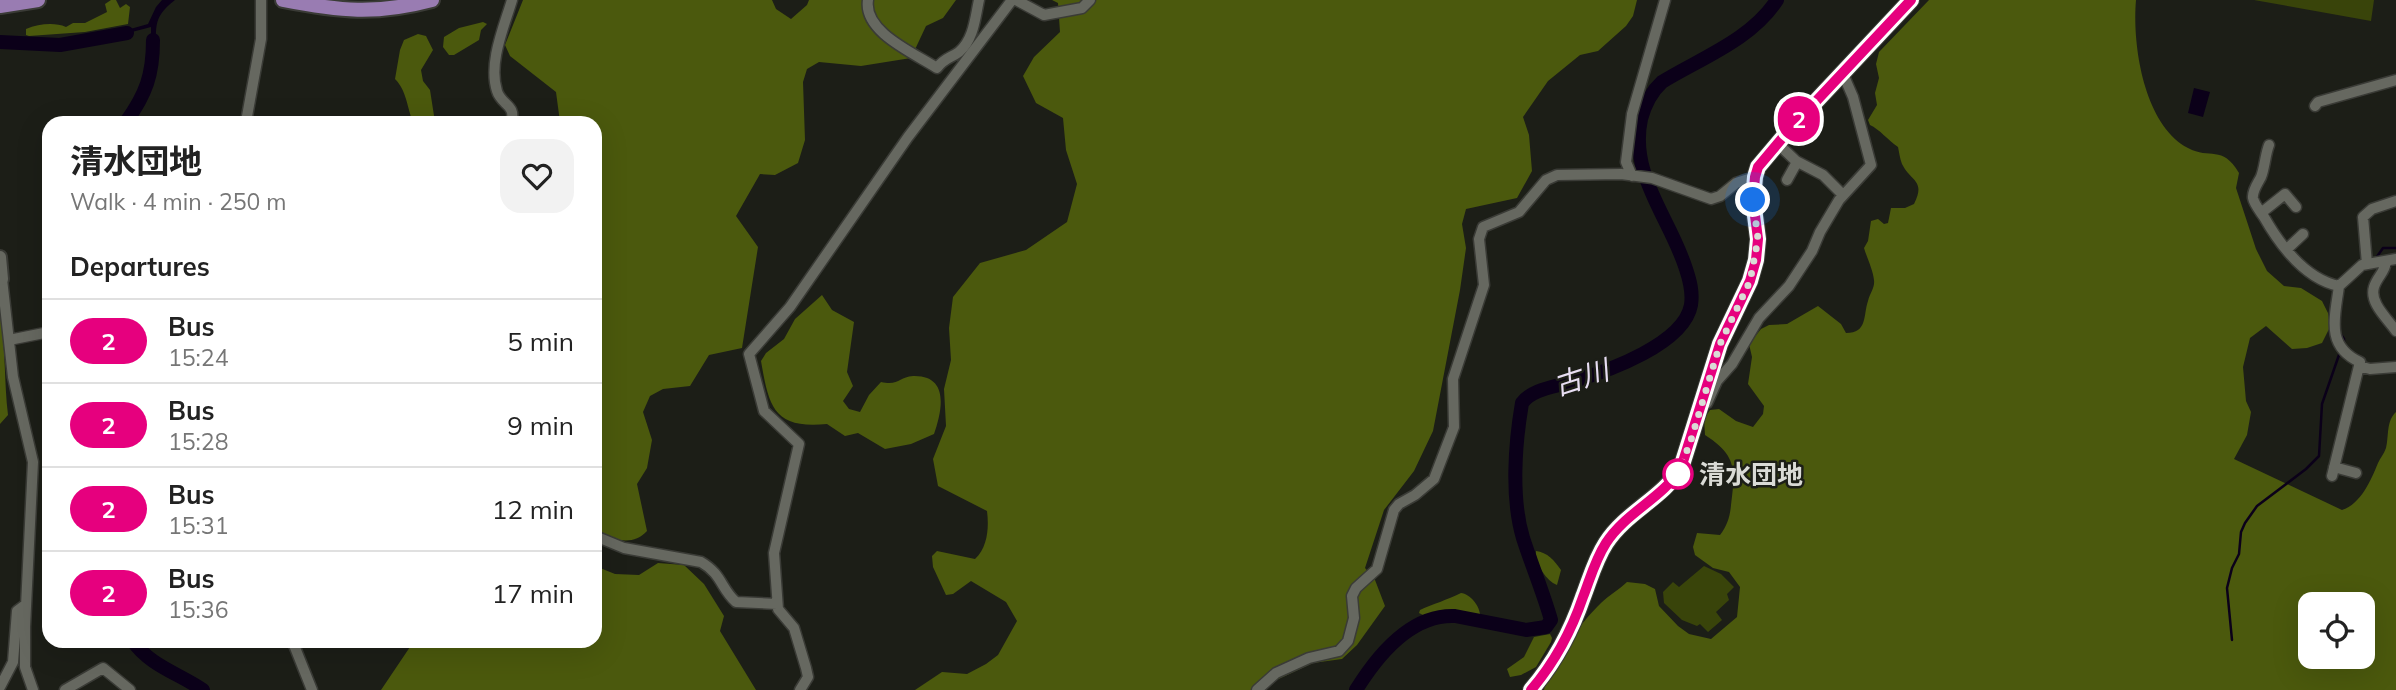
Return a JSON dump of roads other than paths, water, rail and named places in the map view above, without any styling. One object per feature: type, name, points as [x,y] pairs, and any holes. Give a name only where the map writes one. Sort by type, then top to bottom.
[{"type":"main road","points":[[0,6],[38,0]]},
{"type":"main road","points":[[283,0],[366,12],[387,11],[432,0]]},
{"type":"main road","points":[[1531,690],[1551,664],[1567,636],[1607,541],[1634,511],[1673,482],[1681,468],[1720,344],[1750,281],[1756,260],[1758,239],[1753,200],[1755,177],[1765,157],[1911,0]]},
{"type":"street","points":[[247,116],[261,39],[261,0]]},
{"type":"street","points":[[512,0],[496,61],[495,80],[499,96],[512,108],[512,116]]},
{"type":"street","points":[[868,0],[871,21],[880,32],[937,68],[946,57],[961,51],[967,43],[979,0]]},
{"type":"street","points":[[800,690],[807,677],[806,668],[794,628],[778,610],[774,554],[799,444],[764,411],[749,354],[790,307],[908,137],[1014,0],[1044,15],[1082,8],[1090,0]]},
{"type":"street","points":[[1632,176],[1626,162],[1632,114],[1665,0]]},
{"type":"street","points":[[1701,407],[1707,403],[1717,381],[1732,364],[1763,312],[1789,286],[1843,195],[1869,169],[1872,161],[1853,97],[1843,74]]},
{"type":"street","points":[[2315,106],[2318,102],[2396,80]]},
{"type":"street","points":[[1777,143],[1797,162],[1823,175],[1843,195]]},
{"type":"street","points":[[2269,145],[2253,196],[2261,213],[2287,249],[2310,273],[2339,286]]},
{"type":"street","points":[[1787,180],[1797,162]]},
{"type":"street","points":[[1257,690],[1276,673],[1309,658],[1339,651],[1348,641],[1354,618],[1352,596],[1356,588],[1377,569],[1394,510],[1399,503],[1415,495],[1434,479],[1454,427],[1453,379],[1456,364],[1484,285],[1479,239],[1481,230],[1494,221],[1519,212],[1542,184],[1557,175],[1652,178],[1711,199],[1720,196],[1729,186],[1755,177]]},
{"type":"street","points":[[2261,213],[2285,194],[2296,207]]},
{"type":"street","points":[[2367,264],[2363,217],[2372,209],[2396,201]]},
{"type":"street","points":[[2287,249],[2302,234]]},
{"type":"street","points":[[0,257],[13,377],[33,461],[25,605],[25,667],[33,690]]},
{"type":"street","points":[[2356,473],[2333,471],[2360,362],[2343,351],[2336,341],[2335,319],[2339,286],[2352,273],[2367,264],[2391,260]]},
{"type":"street","points":[[2391,260],[2374,287],[2374,293],[2383,316],[2396,331]]},
{"type":"street","points":[[9,340],[42,333]]},
{"type":"street","points":[[2359,366],[2370,369],[2396,367]]},
{"type":"street","points":[[602,540],[624,548],[701,562],[719,576],[736,602],[777,604]]},
{"type":"street","points":[[0,687],[13,662],[17,611],[25,605]]},
{"type":"street","points":[[295,648],[312,690]]},
{"type":"street","points":[[65,690],[103,668],[130,690]]},
{"type":"waterway","name":"古川","points":[[1356,690],[1385,651],[1397,639],[1424,622],[1455,616],[1526,630],[1546,627],[1551,620],[1519,522],[1516,453],[1522,403],[1539,391],[1606,370],[1643,354],[1675,332],[1685,319],[1691,305],[1690,282],[1679,250],[1653,196],[1641,159],[1639,139],[1644,108],[1662,82],[1739,37],[1754,26],[1777,0]]},
{"type":"waterway","points":[[0,42],[60,45],[127,33]]},
{"type":"waterway","points":[[130,116],[147,84],[152,64],[153,40]]},
{"type":"waterway","points":[[2376,258],[2383,248],[2396,248]]},
{"type":"waterway","points":[[2340,333],[2344,346]]},
{"type":"waterway","points":[[2232,640],[2227,588],[2239,554],[2241,532],[2257,506],[2319,456],[2322,404],[2340,352]]},
{"type":"waterway","points":[[138,648],[156,663],[203,690]]},
{"type":"place","name":"清水団地","points":[[1678,474]]}]
